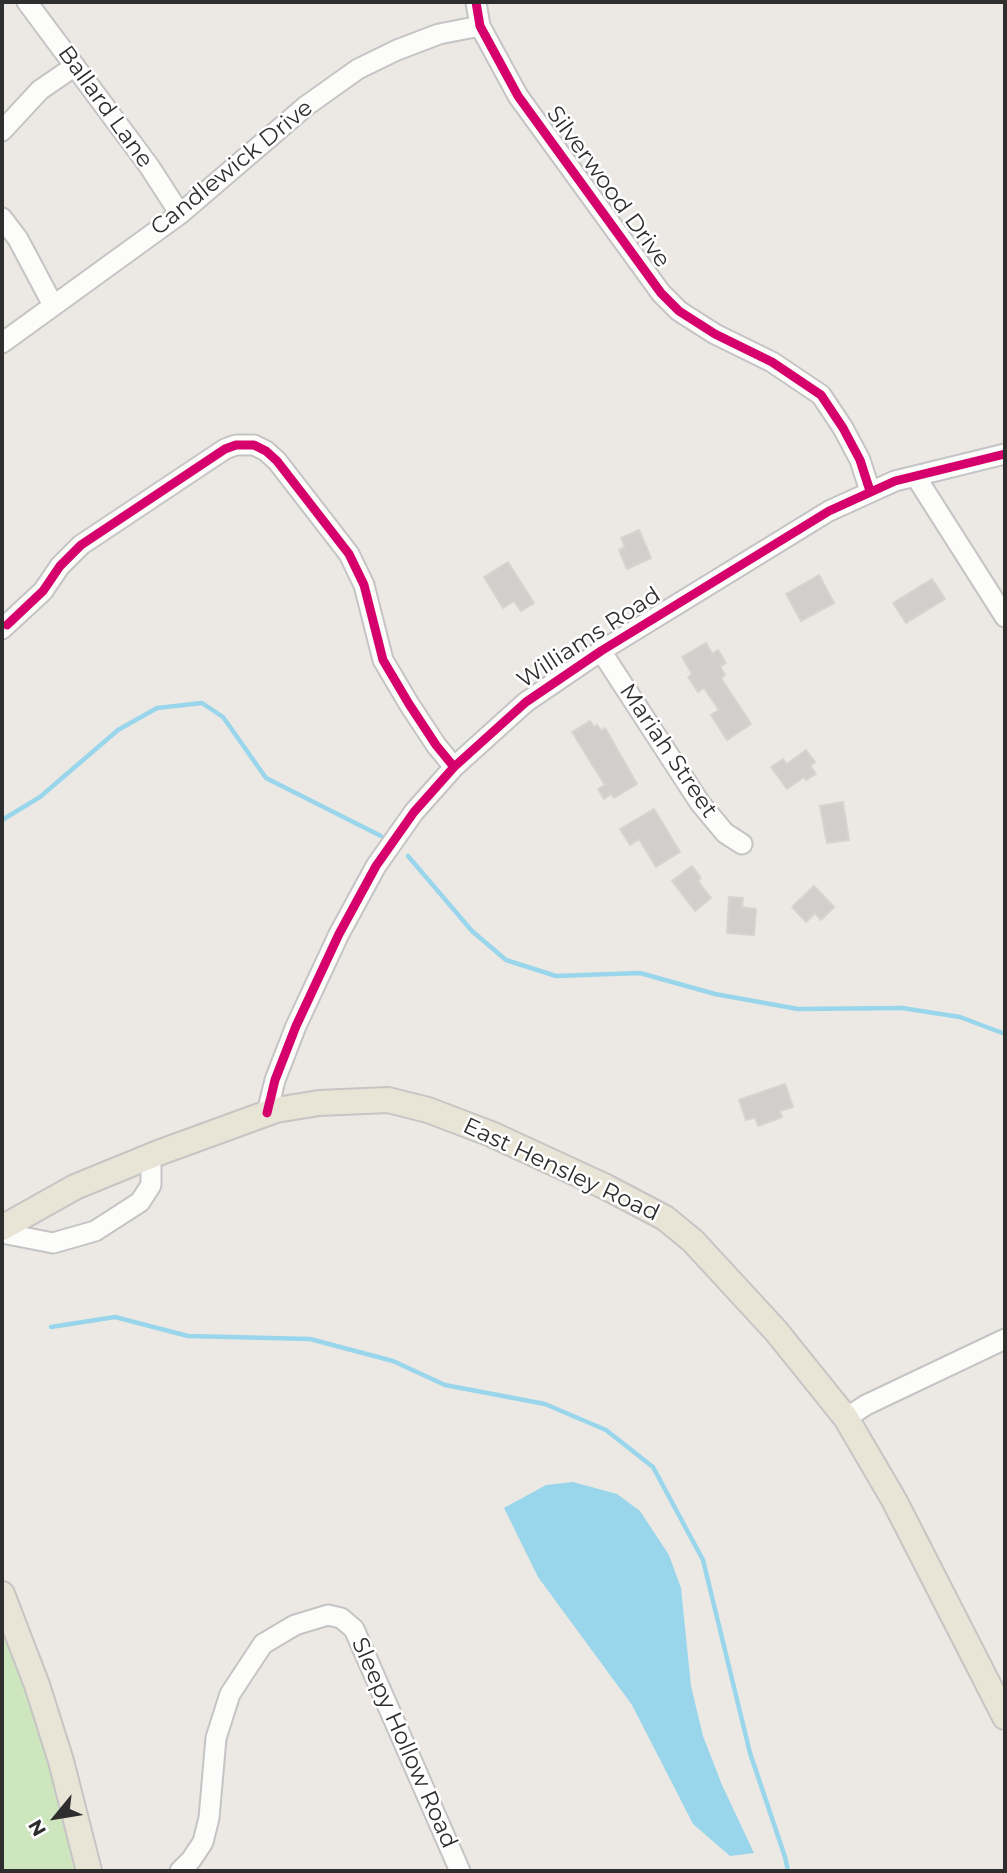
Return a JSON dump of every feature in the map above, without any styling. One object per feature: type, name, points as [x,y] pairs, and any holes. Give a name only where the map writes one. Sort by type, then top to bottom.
[{"type":"main road","name":"East Hensley Road","points":[[2,1228],[75,1187],[151,1156],[267,1113],[319,1103],[388,1100],[428,1110],[491,1134],[606,1187],[665,1218],[693,1241],[776,1331],[846,1418],[894,1500],[1005,1717]]},
{"type":"main road","points":[[2,1594],[37,1685],[91,1871]]},
{"type":"street","name":"Ballard Lane","points":[[27,2],[149,166],[180,214]]},
{"type":"street","name":"Silverwood Drive","points":[[477,2],[480,26],[518,96],[661,293],[679,311],[715,334],[772,362],[821,395],[860,460],[870,491]]},
{"type":"street","name":"Candlewick Drive","points":[[2,343],[180,214],[306,106],[358,69],[439,34],[480,26]]},
{"type":"street","points":[[2,131],[40,90],[75,66]]},
{"type":"street","points":[[2,218],[18,239],[54,305]]},
{"type":"street","points":[[4,627],[43,591],[67,558],[90,538],[225,449],[236,445],[254,445],[277,461],[349,554],[364,585],[383,660],[436,745],[454,766]]},
{"type":"street","name":"Williams Road","points":[[267,1113],[275,1080],[296,1026],[345,922],[376,866],[414,812],[454,766],[526,702],[601,651],[784,538],[870,491],[895,481],[1005,454]]},
{"type":"street","points":[[916,477],[1005,617]]},
{"type":"street","name":"Mariah Street","points":[[601,651],[700,803],[725,833],[742,844]]},
{"type":"street","points":[[2,1233],[53,1243],[95,1231],[140,1202],[151,1185],[151,1156]]},
{"type":"street","points":[[846,1418],[866,1405],[1005,1339]]},
{"type":"street","name":"Sleepy Hollow Road","points":[[180,1871],[203,1842],[209,1818],[216,1738],[230,1694],[263,1644],[295,1625],[328,1615],[341,1618],[354,1629],[460,1871]]},
{"type":"green space","points":[[2,1621],[52,1764],[74,1871],[2,1871]]},
{"type":"water","points":[[573,1482],[617,1494],[640,1511],[669,1555],[681,1588],[691,1686],[703,1736],[722,1785],[754,1853],[730,1856],[693,1824],[632,1705],[538,1577],[504,1508],[546,1485]]},
{"type":"building","points":[[639,530],[651,558],[627,569],[619,550],[625,547],[621,538]]},
{"type":"building","points":[[508,562],[534,603],[521,611],[514,601],[503,608],[484,577]]},
{"type":"building","points":[[819,575],[834,603],[801,621],[786,594]]},
{"type":"building","points":[[932,579],[945,599],[906,623],[893,603]]},
{"type":"building","points":[[706,643],[712,654],[718,650],[726,663],[720,666],[725,675],[721,678],[751,724],[727,740],[711,715],[719,710],[704,688],[698,692],[688,677],[692,674],[682,657]]},
{"type":"building","points":[[590,721],[601,731],[605,728],[637,784],[614,798],[611,794],[604,799],[598,789],[605,785],[572,732]]},
{"type":"building","points":[[806,750],[815,762],[810,766],[816,774],[806,780],[804,777],[787,789],[771,767],[783,759],[787,764]]},
{"type":"building","points":[[843,802],[849,840],[827,843],[820,806]]},
{"type":"building","points":[[654,809],[680,852],[656,867],[639,839],[630,845],[620,829]]},
{"type":"building","points":[[692,866],[701,878],[698,881],[711,898],[695,911],[672,881]]},
{"type":"building","points":[[814,886],[834,907],[821,920],[815,913],[806,922],[792,907]]},
{"type":"building","points":[[729,897],[743,898],[742,907],[756,909],[754,935],[727,933]]},
{"type":"building","points":[[785,1084],[793,1107],[780,1111],[782,1117],[758,1126],[755,1117],[746,1120],[739,1100]]},
{"type":"waterway","points":[[2,820],[40,797],[118,730],[157,708],[202,703],[223,717],[266,778],[381,836]]},
{"type":"waterway","points":[[408,856],[472,931],[506,960],[556,976],[640,973],[715,994],[798,1009],[902,1008],[960,1017],[1005,1034]]},
{"type":"waterway","points":[[51,1327],[115,1317],[188,1336],[310,1339],[393,1361],[445,1385],[545,1404],[606,1430],[653,1467],[703,1560],[750,1753],[788,1871]]},
{"type":"cycle path","points":[[476,2],[480,26],[518,96],[661,293],[679,311],[715,334],[772,362],[821,395],[860,460],[870,491]]},
{"type":"cycle path","points":[[7,625],[43,591],[60,566],[81,545],[225,449],[236,445],[254,445],[277,461],[349,554],[364,585],[383,660],[436,745],[454,767]]},
{"type":"cycle path","points":[[267,1113],[275,1080],[296,1026],[339,934],[376,866],[414,812],[454,767],[526,702],[601,651],[829,511],[895,481],[1005,454]]}]
